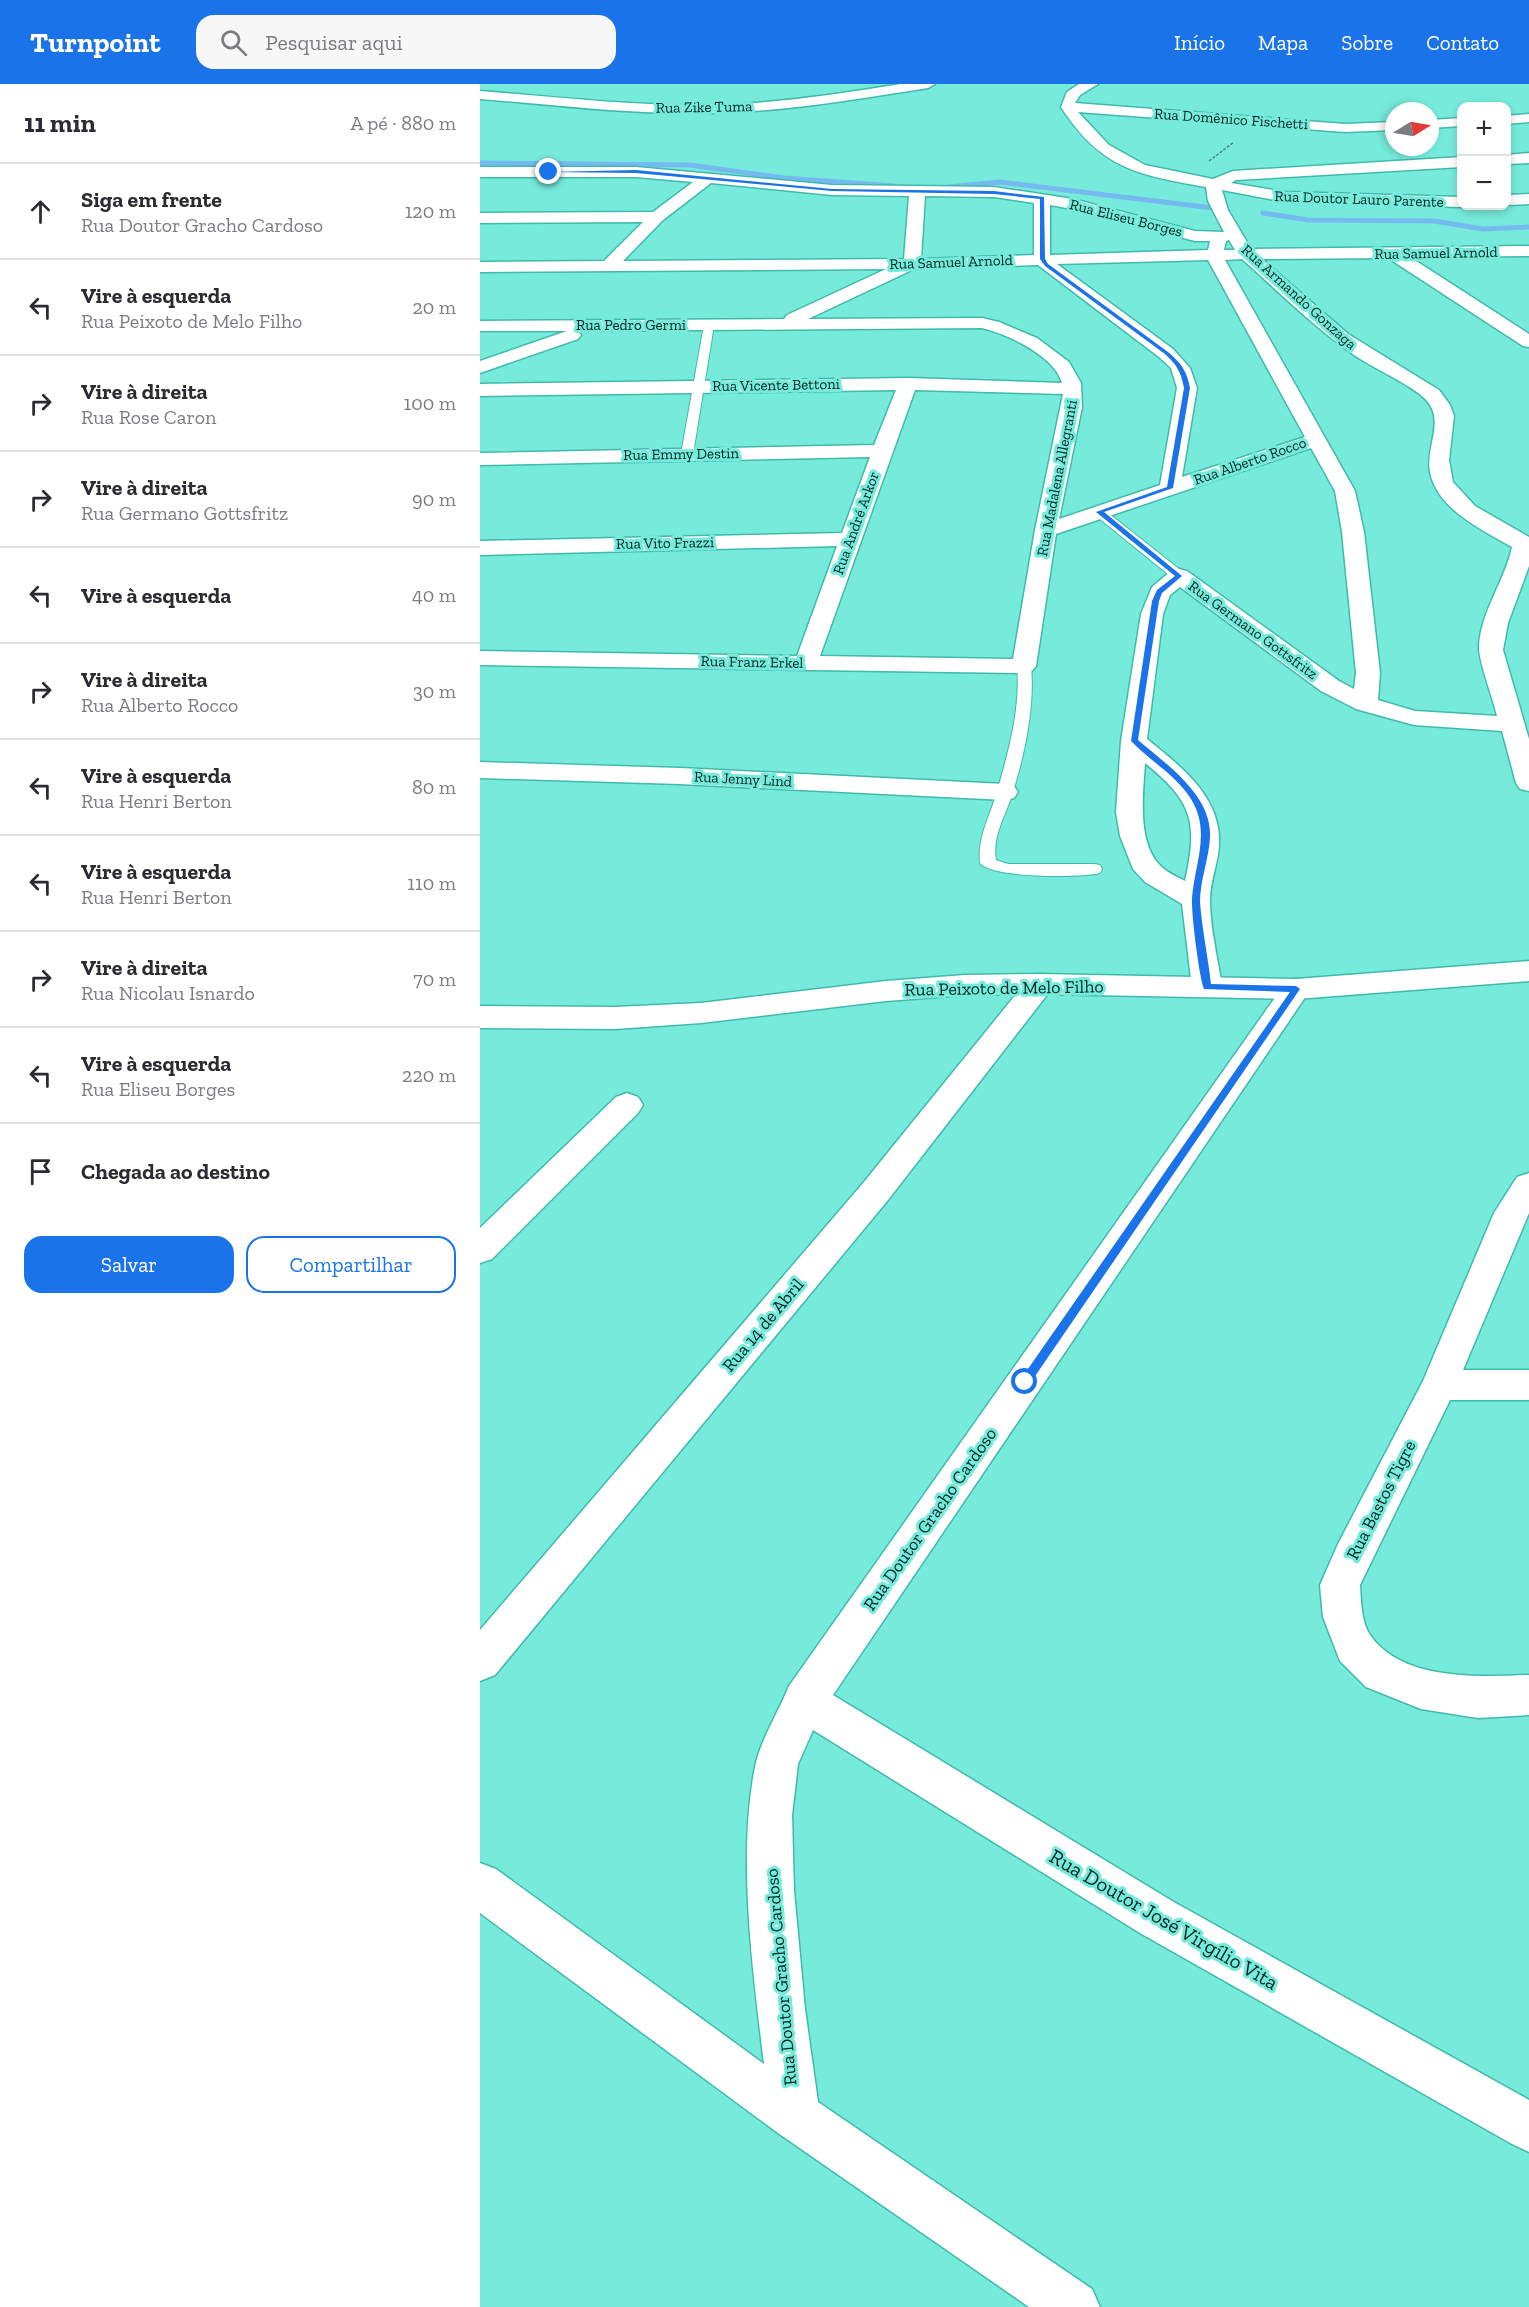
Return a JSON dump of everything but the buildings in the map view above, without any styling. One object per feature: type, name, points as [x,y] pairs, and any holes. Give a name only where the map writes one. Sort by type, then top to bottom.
[{"type":"street","name":"Rua Zike Tuma","points":[[480,94],[626,106],[709,109],[816,101],[928,84]]},
{"type":"street","points":[[1068,107],[1072,94],[1091,84]]},
{"type":"street","name":"Rua Domênico Fischetti","points":[[1068,107],[1345,128],[1385,126]]},
{"type":"street","name":"Rua Doutor Lauro Parente","points":[[1068,107],[1097,142],[1121,162],[1152,173],[1267,195],[1308,199],[1457,202]]},
{"type":"street","points":[[1511,120],[1529,118]]},
{"type":"street","points":[[1439,123],[1457,122]]},
{"type":"street","points":[[1511,160],[1529,158]]},
{"type":"street","points":[[1214,185],[1223,179],[1244,175],[1457,162]]},
{"type":"street","name":"Rua Eliseu Borges","points":[[480,172],[636,172],[824,189],[994,192],[1042,198],[1223,243]]},
{"type":"street","points":[[610,265],[657,217],[708,178]]},
{"type":"street","name":"Rua Armando Gonzaga","points":[[1214,185],[1223,243],[1246,254],[1349,343],[1432,394],[1440,402],[1445,413],[1446,426],[1439,466],[1442,480],[1453,495],[1470,511],[1526,544]]},
{"type":"street","points":[[783,324],[910,264],[913,256],[917,192]]},
{"type":"street","points":[[1042,198],[1042,259],[1090,299],[1179,364],[1184,374],[1187,388],[1170,488]]},
{"type":"street","points":[[1511,200],[1529,199]]},
{"type":"street","points":[[480,218],[657,217]]},
{"type":"street","points":[[1223,243],[1345,491],[1350,511],[1368,673],[1365,704]]},
{"type":"street","name":"Rua Samuel Arnold","points":[[480,267],[910,264],[1042,259],[1223,243],[1246,254],[1525,254]]},
{"type":"street","points":[[1392,253],[1529,342]]},
{"type":"street","name":"Rua Madalena Allegranti","points":[[783,324],[960,322],[992,325],[1034,345],[1067,372],[1073,389],[1072,407],[1046,530],[1024,666]]},
{"type":"street","name":"Rua Pedro Germi","points":[[480,326],[783,324]]},
{"type":"street","points":[[480,367],[598,326]]},
{"type":"street","name":"Rua Vicente Bettoni","points":[[480,390],[908,384],[1073,389]]},
{"type":"street","name":"Rua André Arkor","points":[[806,663],[908,384]]},
{"type":"street","name":"Rua Alberto Rocco","points":[[1046,530],[1317,438]]},
{"type":"street","name":"Rua Emmy Destin","points":[[480,459],[882,451]]},
{"type":"street","name":"Rua Vito Frazzi","points":[[480,548],[850,539]]},
{"type":"street","points":[[1526,544],[1492,631],[1491,650],[1529,783]]},
{"type":"street","name":"Rua Germano Gottsfritz","points":[[1196,900],[1155,876],[1143,863],[1133,836],[1129,812],[1134,741],[1156,601],[1160,592],[1179,576],[1330,686],[1365,704],[1414,718],[1511,724]]},
{"type":"street","name":"Rua Franz Erkel","points":[[480,658],[1024,666]]},
{"type":"street","points":[[1134,741],[1177,777],[1193,797],[1202,814],[1206,836],[1196,900],[1207,987]]},
{"type":"street","name":"Rua Jenny Lind","points":[[480,770],[680,776],[1005,792]]},
{"type":"street","name":"Rua Peixoto de Melo Filho","points":[[480,1017],[615,1018],[701,1013],[886,991],[964,985],[1040,984],[1296,989],[1529,971]]},
{"type":"street","name":"Rua 14 de Abril","points":[[480,1661],[876,1191],[1040,984]]},
{"type":"street","name":"Rua Doutor Gracho Cardoso","points":[[795,2116],[781,2010],[771,1891],[770,1815],[777,1764],[804,1701],[1296,989]]},
{"type":"street","points":[[480,1249],[627,1105]]},
{"type":"street","name":"Rua Bastos Tigre","points":[[1529,1186],[1511,1213],[1439,1385],[1352,1557],[1341,1585],[1342,1617],[1354,1647],[1382,1673],[1421,1689],[1478,1698],[1529,1695]]},
{"type":"street","points":[[1439,1385],[1529,1385]]},
{"type":"street","name":"Rua Doutor José Virgílio Vita","points":[[804,1701],[1156,1917],[1529,2127]]},
{"type":"street","points":[[480,1885],[795,2116],[1074,2307]]},
{"type":"lane","points":[[687,454],[709,324]]},
{"type":"lane","points":[[1099,512],[1179,576]]},
{"type":"lane","points":[[1024,666],[1023,702],[1005,792],[987,849],[988,863],[1008,869],[1094,869]]},
{"type":"path","points":[[1185,178],[1261,122]]},
{"type":"waterway","points":[[480,163],[690,165],[784,178],[894,186]]},
{"type":"waterway","points":[[948,187],[1000,182],[1213,208]]},
{"type":"waterway","points":[[1263,213],[1308,220],[1434,221],[1483,229],[1529,227]]},
{"type":"route","points":[[549,172],[658,173],[832,190],[994,192],[1042,198],[1042,259],[1090,299],[1167,353],[1179,364],[1184,374],[1187,388],[1170,488],[1099,512],[1179,576],[1160,592],[1152,614],[1134,741],[1177,777],[1193,797],[1202,814],[1206,836],[1196,900],[1207,987],[1296,989],[1025,1382]]}]
